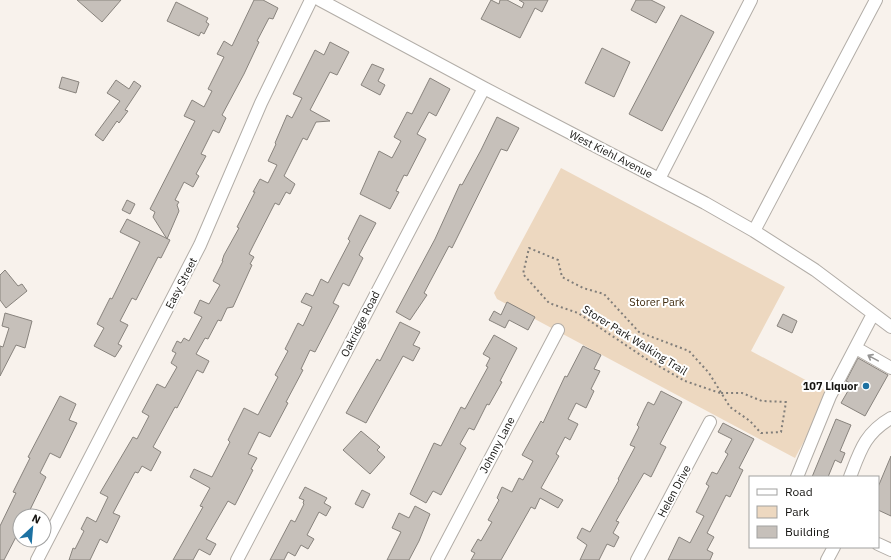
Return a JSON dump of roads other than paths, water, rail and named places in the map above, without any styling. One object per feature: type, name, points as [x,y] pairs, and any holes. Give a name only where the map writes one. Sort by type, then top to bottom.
[{"type":"street","name":"Easy Street","points":[[37,560],[200,245],[261,103],[311,0]]},
{"type":"street","name":"West Kiehl Avenue","points":[[320,0],[754,231],[815,270],[891,326]]},
{"type":"street","points":[[659,180],[751,0]]},
{"type":"street","points":[[754,231],[876,0]]},
{"type":"street","name":"Oakridge Road","points":[[237,560],[484,88]]},
{"type":"street","points":[[797,476],[830,396],[873,314]]},
{"type":"street","name":"Johnny Lane","points":[[437,560],[558,330]]},
{"type":"street","points":[[856,348],[891,368]]},
{"type":"street","points":[[850,476],[863,444],[878,425],[891,418]]},
{"type":"street","name":"Helen Drive","points":[[637,560],[710,422]]},
{"type":"street","points":[[879,544],[891,550]]},
{"type":"street","points":[[827,560],[833,548]]},
{"type":"place","name":"107 Liquor","points":[[866,386]]},
{"type":"park label","name":"Storer Park","points":[[657,302]]}]
